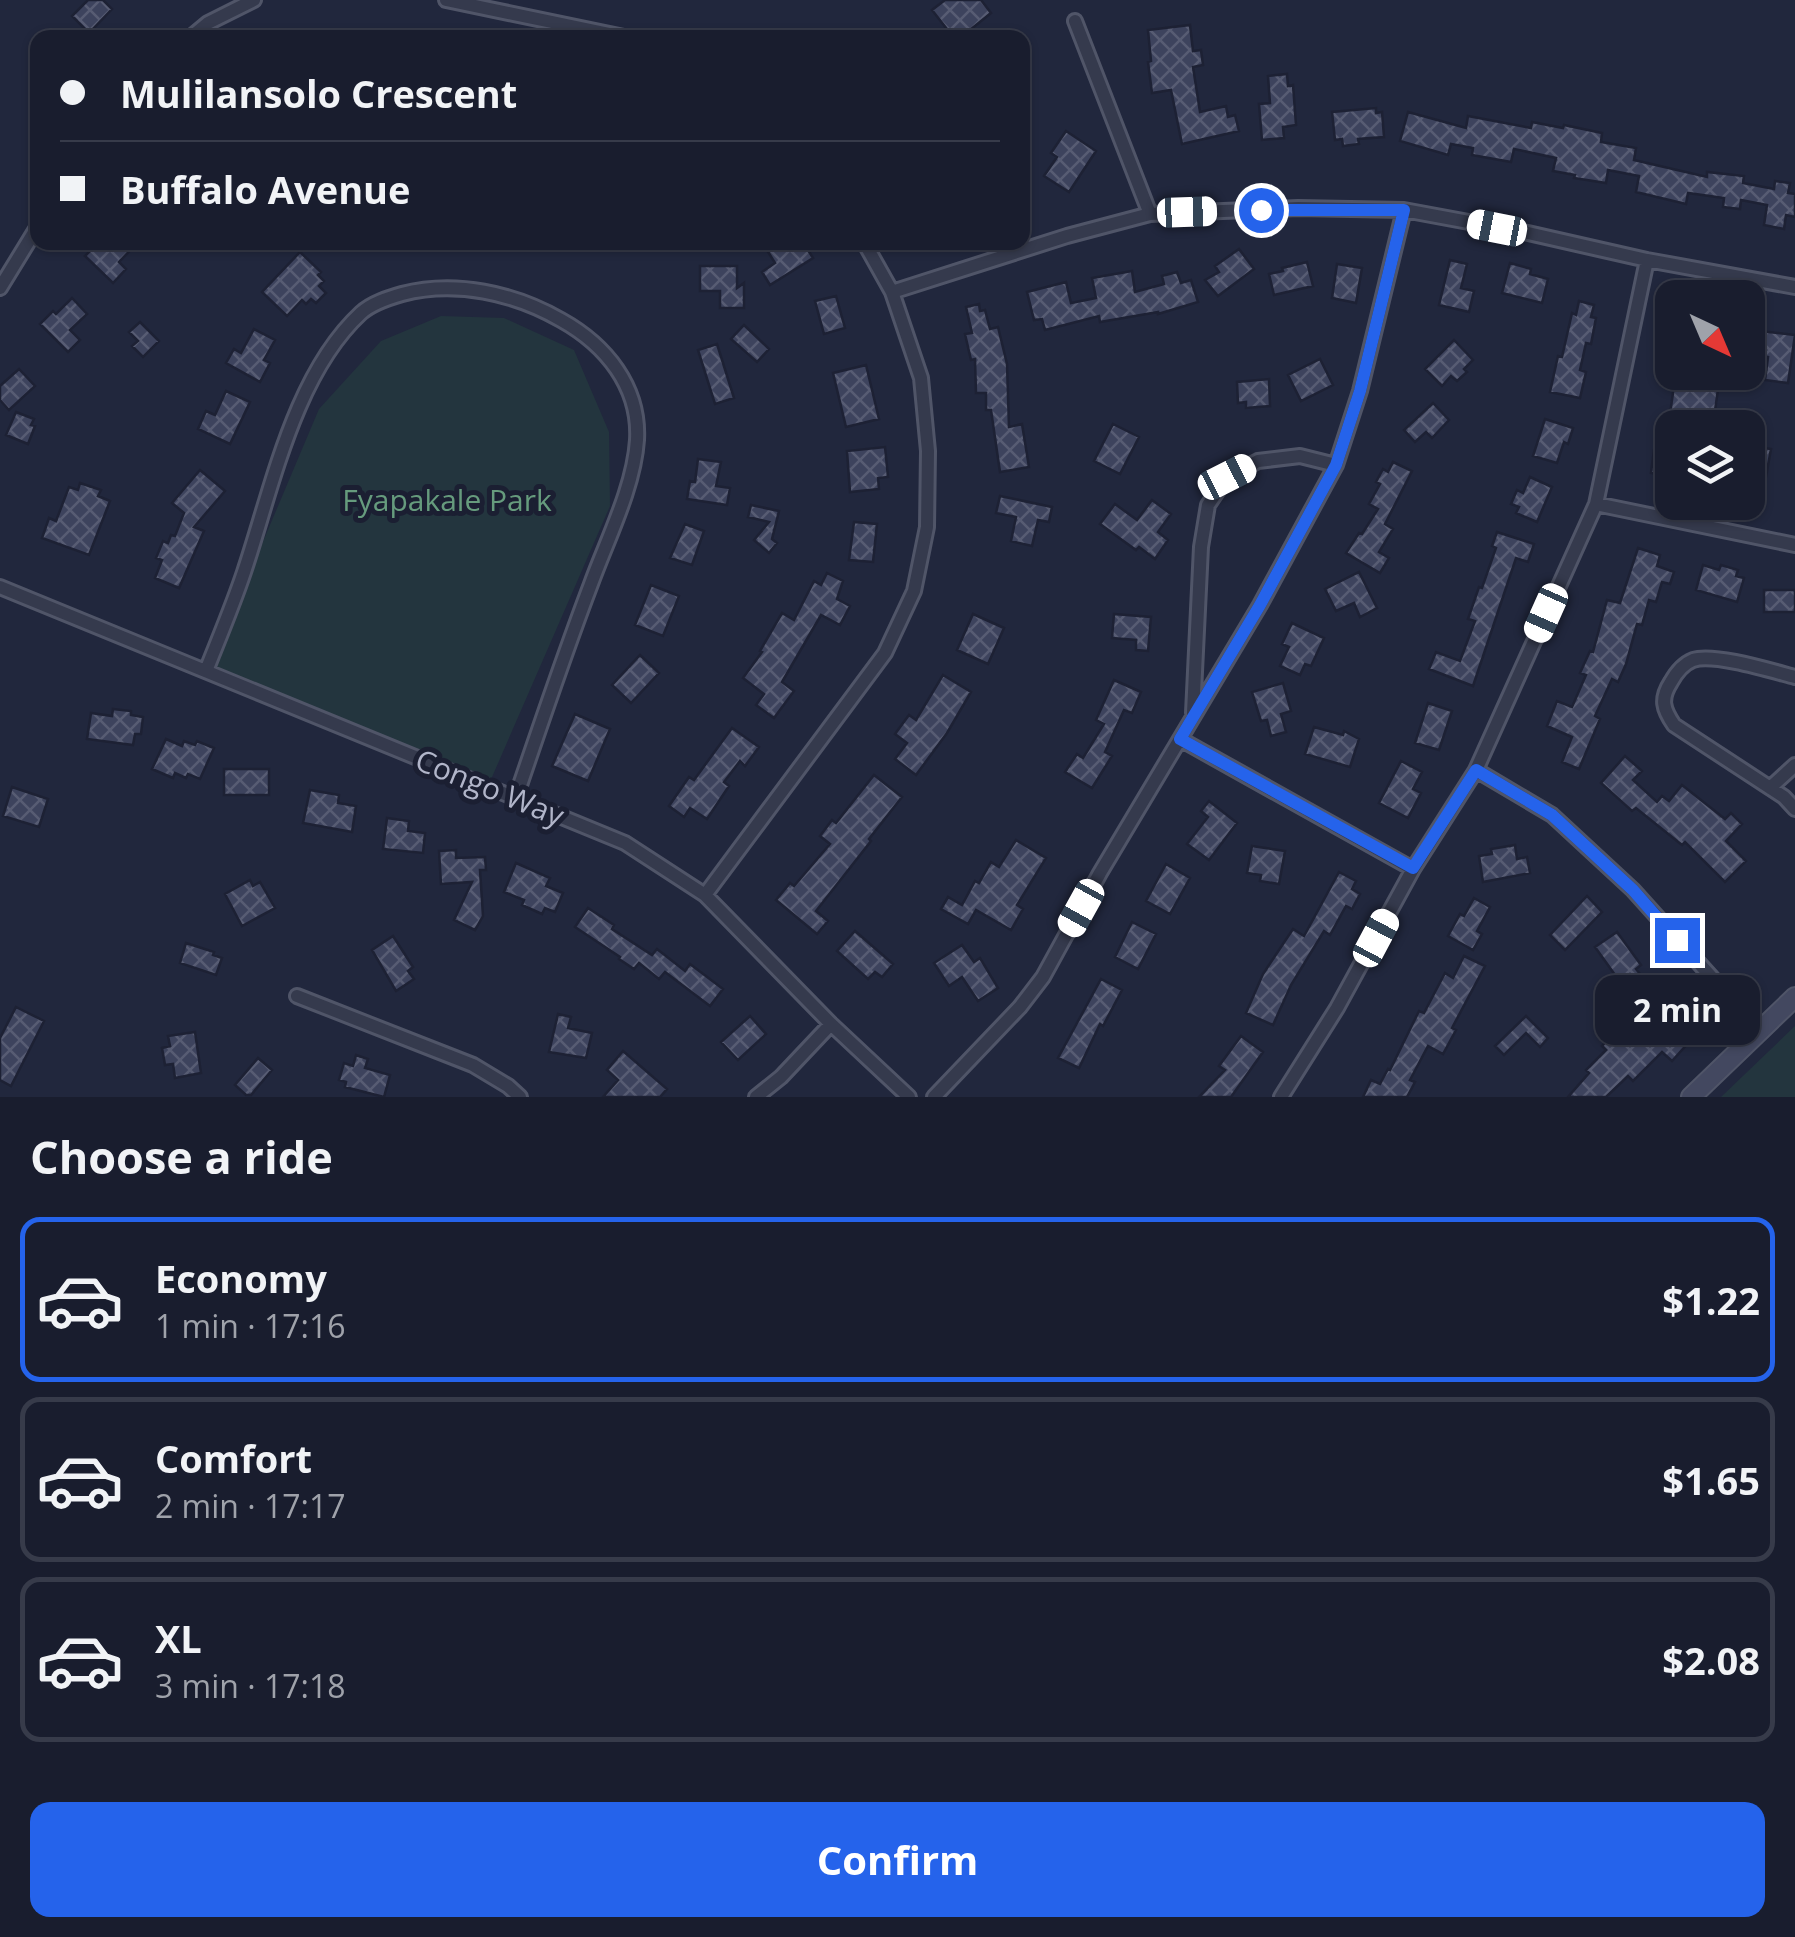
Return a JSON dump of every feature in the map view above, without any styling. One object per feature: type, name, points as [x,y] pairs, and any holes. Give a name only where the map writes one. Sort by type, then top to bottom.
[{"type":"main road","points":[[1691,1097],[1795,996]]},
{"type":"street","points":[[200,30],[254,0]]},
{"type":"street","points":[[446,0],[590,30]]},
{"type":"street","points":[[1075,20],[1150,214]]},
{"type":"street","points":[[1030,248],[1150,214],[1298,208],[1404,210],[1795,287]]},
{"type":"street","points":[[934,1097],[1032,994],[1260,605],[1336,465],[1360,391],[1404,210]]},
{"type":"street","points":[[0,288],[30,239]]},
{"type":"street","points":[[706,895],[885,653],[914,591],[928,527],[928,451],[921,378],[892,292],[868,250]]},
{"type":"street","points":[[892,292],[1023,250]]},
{"type":"street","points":[[1281,1097],[1338,1008],[1413,868],[1476,770],[1596,504],[1647,260]]},
{"type":"street","points":[[206,670],[244,574],[287,434],[324,360],[364,310],[417,290],[458,287],[539,307],[572,326],[602,351],[624,377],[635,406],[637,441],[629,483],[516,798]]},
{"type":"street","points":[[1193,716],[1201,547],[1208,505],[1227,477],[1258,461],[1300,456],[1336,465]]},
{"type":"street","points":[[1596,504],[1795,545]]},
{"type":"street","name":"Congo Way","points":[[0,587],[625,843],[706,895],[831,1024],[909,1097]]},
{"type":"street","points":[[1795,677],[1730,662],[1695,659],[1681,668],[1662,700],[1674,725],[1784,797],[1795,809]]},
{"type":"street","points":[[1180,739],[1413,868]]},
{"type":"street","points":[[1770,788],[1795,765]]},
{"type":"street","points":[[1476,770],[1552,815],[1633,890],[1760,1031]]},
{"type":"street","points":[[297,996],[473,1065],[520,1097]]},
{"type":"street","points":[[756,1097],[781,1077],[831,1024]]},
{"type":"green space","name":"Fyapakale Park","points":[[441,316],[504,318],[574,350],[609,432],[610,506],[489,784],[210,667],[319,409],[381,341]]},
{"type":"green space","points":[[1795,1026],[1795,1097],[1721,1097]]},
{"type":"building","points":[[88,0],[103,0],[112,9],[92,30],[86,30],[72,16]]},
{"type":"building","points":[[945,0],[981,0],[991,13],[970,30],[948,30],[932,10]]},
{"type":"building","points":[[1190,25],[1193,51],[1201,50],[1203,65],[1193,67],[1200,112],[1226,106],[1228,117],[1235,115],[1239,131],[1182,144],[1171,90],[1152,93],[1148,30]]},
{"type":"building","points":[[1287,74],[1288,86],[1293,85],[1296,125],[1283,127],[1284,138],[1262,140],[1259,104],[1270,103],[1268,76]]},
{"type":"building","points":[[1376,108],[1376,113],[1382,112],[1384,137],[1358,139],[1359,144],[1343,146],[1342,139],[1335,140],[1332,112]]},
{"type":"building","points":[[1408,112],[1466,128],[1468,116],[1531,128],[1532,122],[1563,128],[1564,125],[1602,133],[1601,142],[1636,148],[1634,160],[1707,177],[1707,172],[1744,176],[1743,183],[1774,189],[1775,181],[1790,183],[1788,193],[1795,194],[1795,217],[1786,215],[1784,229],[1764,225],[1767,205],[1741,200],[1740,209],[1723,207],[1724,198],[1688,193],[1686,204],[1636,192],[1639,176],[1608,170],[1606,183],[1574,178],[1575,175],[1553,171],[1556,158],[1514,149],[1511,162],[1472,155],[1473,148],[1451,144],[1448,155],[1400,141]]},
{"type":"building","points":[[1066,131],[1096,151],[1069,192],[1044,176],[1057,157],[1051,153]]},
{"type":"building","points":[[1239,249],[1254,269],[1218,296],[1205,280],[1219,272],[1215,266]]},
{"type":"building","points":[[91,250],[130,250],[119,262],[126,269],[113,283],[85,256]]},
{"type":"building","points":[[767,250],[808,250],[813,258],[770,285],[762,272],[775,263]]},
{"type":"building","points":[[300,252],[321,272],[318,275],[324,281],[319,286],[326,293],[316,303],[311,299],[306,304],[302,300],[287,316],[262,292]]},
{"type":"building","points":[[1450,260],[1467,264],[1461,288],[1474,291],[1469,312],[1439,305]]},
{"type":"building","points":[[1307,262],[1313,286],[1274,295],[1269,274]]},
{"type":"building","points":[[1510,263],[1548,279],[1542,303],[1502,293]]},
{"type":"building","points":[[1337,264],[1362,268],[1356,303],[1332,298]]},
{"type":"building","points":[[700,266],[737,266],[737,288],[744,283],[744,308],[720,308],[720,291],[700,291]]},
{"type":"building","points":[[1132,271],[1135,292],[1164,284],[1162,276],[1177,272],[1181,283],[1191,280],[1198,302],[1158,314],[1100,322],[1099,316],[1045,330],[1042,319],[1034,320],[1027,292],[1066,282],[1071,303],[1096,298],[1092,278]]},
{"type":"building","points":[[836,296],[845,328],[824,334],[815,301]]},
{"type":"building","points":[[72,298],[87,314],[70,330],[80,340],[68,352],[40,324]]},
{"type":"building","points":[[1579,301],[1594,305],[1591,317],[1596,318],[1580,370],[1586,372],[1580,398],[1550,392],[1558,356],[1562,357],[1572,313],[1576,315]]},
{"type":"building","points":[[979,304],[980,311],[985,310],[990,329],[998,327],[1007,364],[1009,427],[1022,424],[1029,467],[1000,472],[991,410],[986,410],[986,393],[976,393],[975,359],[971,360],[965,334],[972,333],[966,307]]},
{"type":"building","points":[[140,322],[159,341],[143,357],[132,346],[138,341],[129,332]]},
{"type":"building","points":[[744,325],[769,349],[757,362],[731,339]]},
{"type":"building","points":[[254,329],[275,340],[264,360],[270,363],[260,382],[226,363],[234,349],[241,353]]},
{"type":"building","points":[[1765,332],[1795,335],[1788,383],[1765,380]]},
{"type":"building","points":[[1454,340],[1473,360],[1457,381],[1451,376],[1442,386],[1425,369]]},
{"type":"building","points":[[717,344],[734,398],[715,404],[698,350]]},
{"type":"building","points":[[1320,359],[1333,385],[1301,401],[1288,375]]},
{"type":"building","points":[[866,365],[879,419],[846,427],[833,373]]},
{"type":"building","points":[[19,369],[35,386],[9,410],[0,400],[0,386]]},
{"type":"building","points":[[1269,379],[1270,406],[1246,408],[1246,402],[1238,403],[1237,382]]},
{"type":"building","points":[[1673,390],[1718,390],[1715,410],[1671,410]]},
{"type":"building","points":[[226,391],[250,402],[230,444],[198,429],[206,411],[215,415]]},
{"type":"building","points":[[1433,403],[1449,420],[1432,438],[1426,432],[1415,442],[1404,430]]},
{"type":"building","points":[[16,412],[34,419],[28,444],[6,435]]},
{"type":"building","points":[[1545,419],[1573,428],[1557,463],[1533,456]]},
{"type":"building","points":[[1113,424],[1139,437],[1120,474],[1094,461]]},
{"type":"building","points":[[885,447],[888,477],[878,478],[879,489],[850,492],[847,451]]},
{"type":"building","points":[[1765,448],[1771,449],[1765,482]]},
{"type":"building","points":[[698,459],[721,462],[716,486],[730,488],[727,505],[687,499],[690,481],[695,482]]},
{"type":"building","points":[[1393,462],[1412,471],[1385,524],[1393,529],[1379,552],[1389,558],[1380,573],[1346,553],[1378,509],[1369,504],[1380,484],[1376,482],[1383,469],[1388,472]]},
{"type":"building","points":[[200,470],[225,491],[194,527],[204,531],[179,588],[155,578],[162,560],[156,558],[163,541],[168,543],[171,535],[175,536],[184,513],[172,503]]},
{"type":"building","points":[[1530,477],[1552,487],[1537,522],[1516,513],[1519,507],[1511,504],[1517,490],[1523,493]]},
{"type":"building","points":[[80,483],[101,490],[98,496],[110,501],[89,555],[42,538],[49,518],[56,521],[69,487],[78,490]]},
{"type":"building","points":[[1000,496],[1052,507],[1049,522],[1038,520],[1032,546],[1011,541],[1016,517],[996,513]]},
{"type":"building","points":[[1152,500],[1171,514],[1158,532],[1168,540],[1155,559],[1100,524],[1115,504],[1137,520]]},
{"type":"building","points":[[751,505],[779,511],[772,539],[777,543],[769,553],[754,540],[769,522],[748,517]]},
{"type":"building","points":[[854,522],[877,524],[873,562],[849,560]]},
{"type":"building","points":[[685,524],[704,531],[692,565],[670,558]]},
{"type":"building","points":[[1497,532],[1534,544],[1528,562],[1516,558],[1473,686],[1429,669],[1436,652],[1460,661],[1475,621],[1468,619],[1496,548],[1492,546]]},
{"type":"building","points":[[1638,548],[1660,555],[1657,566],[1674,572],[1670,584],[1662,582],[1656,602],[1649,600],[1642,625],[1637,624],[1618,682],[1612,679],[1595,716],[1600,719],[1579,769],[1562,762],[1572,737],[1547,726],[1557,701],[1572,707],[1586,675],[1580,673],[1590,651],[1593,652],[1607,600],[1620,603]]},
{"type":"building","points":[[1703,565],[1738,570],[1736,576],[1744,578],[1737,602],[1696,590]]},
{"type":"building","points":[[1359,572],[1377,608],[1360,617],[1354,603],[1336,611],[1325,589]]},
{"type":"building","points":[[827,573],[843,581],[837,599],[850,606],[840,625],[821,615],[782,682],[794,691],[774,718],[756,705],[764,694],[743,678],[782,613],[794,620],[814,581],[821,585]]},
{"type":"building","points":[[651,585],[679,596],[663,636],[635,625]]},
{"type":"building","points":[[1764,590],[1795,590],[1795,612],[1764,612]]},
{"type":"building","points":[[973,614],[1004,628],[988,664],[957,650]]},
{"type":"building","points":[[1114,614],[1151,617],[1148,651],[1136,650],[1136,640],[1112,638]]},
{"type":"building","points":[[1292,623],[1324,638],[1311,666],[1305,664],[1300,675],[1280,666],[1289,647],[1282,644]]},
{"type":"building","points":[[640,655],[659,673],[631,703],[612,685]]},
{"type":"building","points":[[943,675],[971,692],[916,775],[895,759],[907,743],[895,734],[909,715],[916,720]]},
{"type":"building","points":[[1114,680],[1141,692],[1132,713],[1124,710],[1105,752],[1112,756],[1092,788],[1065,772],[1077,754],[1083,758],[1104,724],[1096,720]]},
{"type":"building","points":[[1283,683],[1291,711],[1281,714],[1286,732],[1271,736],[1267,720],[1261,721],[1252,692]]},
{"type":"building","points":[[1428,703],[1452,711],[1439,750],[1415,743]]},
{"type":"building","points":[[113,709],[143,717],[141,734],[135,734],[133,745],[87,739],[91,713],[112,716]]},
{"type":"building","points":[[575,714],[610,729],[588,781],[552,766]]},
{"type":"building","points":[[1314,727],[1343,735],[1344,731],[1359,739],[1350,767],[1305,754]]},
{"type":"building","points":[[732,728],[759,747],[745,766],[740,761],[724,782],[729,786],[707,819],[690,808],[684,817],[669,806],[689,777],[694,780]]},
{"type":"building","points":[[166,739],[182,746],[184,741],[195,745],[197,741],[214,748],[200,779],[175,773],[173,778],[152,769]]},
{"type":"building","points":[[1625,756],[1642,771],[1633,780],[1657,802],[1662,796],[1669,801],[1682,785],[1725,819],[1731,813],[1742,824],[1726,841],[1746,861],[1725,882],[1685,842],[1682,845],[1636,808],[1632,811],[1601,783]]},
{"type":"building","points":[[1401,761],[1422,772],[1413,789],[1421,793],[1408,818],[1379,803]]},
{"type":"building","points":[[224,769],[269,769],[269,795],[224,795]]},
{"type":"building","points":[[874,775],[902,797],[816,911],[828,921],[817,934],[776,900],[790,883],[794,886],[830,844],[820,836],[832,820],[836,823]]},
{"type":"building","points":[[12,787],[48,799],[39,827],[3,816]]},
{"type":"building","points":[[310,790],[339,795],[338,803],[356,806],[352,832],[303,823]]},
{"type":"building","points":[[1209,801],[1237,823],[1209,860],[1187,844],[1208,817],[1201,811]]},
{"type":"building","points":[[387,818],[409,821],[408,831],[425,833],[423,853],[383,849]]},
{"type":"building","points":[[1016,840],[1046,858],[1017,905],[1023,909],[1011,930],[976,910],[968,924],[941,909],[948,897],[962,905],[975,881],[979,883],[991,862],[999,867]]},
{"type":"building","points":[[1515,845],[1517,859],[1527,857],[1530,873],[1483,882],[1479,856],[1492,854],[1491,849]]},
{"type":"building","points":[[1252,846],[1285,851],[1279,884],[1260,881],[1261,875],[1247,873]]},
{"type":"building","points":[[456,850],[456,858],[485,857],[486,870],[480,870],[483,916],[475,930],[454,920],[472,882],[441,884],[439,851]]},
{"type":"building","points":[[516,863],[550,878],[546,886],[563,893],[555,912],[545,908],[542,914],[522,905],[524,900],[504,892]]},
{"type":"building","points":[[1166,864],[1190,878],[1170,914],[1146,901]]},
{"type":"building","points":[[1339,872],[1356,881],[1352,889],[1360,894],[1352,909],[1346,906],[1330,935],[1324,931],[1291,985],[1273,1025],[1246,1013],[1263,974],[1293,929],[1304,936]]},
{"type":"building","points":[[250,880],[253,886],[260,882],[275,908],[242,926],[225,894]]},
{"type":"building","points":[[1587,896],[1602,912],[1565,950],[1550,935]]},
{"type":"building","points":[[1474,898],[1490,907],[1477,931],[1482,934],[1473,950],[1448,936]]},
{"type":"building","points":[[588,908],[652,955],[657,949],[685,971],[690,964],[723,989],[710,1006],[665,972],[659,979],[639,963],[634,969],[575,927]]},
{"type":"building","points":[[1132,922],[1156,934],[1138,969],[1115,957]]},
{"type":"building","points":[[855,931],[893,964],[882,977],[875,972],[868,979],[837,951]]},
{"type":"building","points":[[1617,932],[1641,965],[1636,969],[1640,974],[1623,986],[1595,947]]},
{"type":"building","points":[[393,936],[413,967],[408,971],[414,979],[396,991],[372,950]]},
{"type":"building","points":[[186,943],[222,958],[216,975],[180,963]]},
{"type":"building","points":[[962,945],[974,962],[980,958],[998,988],[978,1001],[962,977],[949,986],[934,963]]},
{"type":"building","points":[[1464,956],[1485,966],[1452,1028],[1456,1030],[1443,1054],[1428,1046],[1410,1080],[1415,1082],[1407,1097],[1363,1097],[1371,1080],[1380,1084],[1419,1011],[1424,1013],[1445,973],[1453,978]]},
{"type":"building","points":[[1101,979],[1122,990],[1079,1068],[1058,1058]]},
{"type":"building","points":[[1663,996],[1683,1014],[1689,1007],[1707,1022],[1672,1061],[1662,1052],[1633,1081],[1628,1076],[1606,1097],[1568,1097],[1606,1050],[1602,1046],[1618,1029],[1626,1037]]},
{"type":"building","points":[[16,1007],[44,1021],[11,1086],[0,1080],[0,1038]]},
{"type":"building","points":[[558,1014],[571,1017],[568,1028],[592,1033],[586,1058],[549,1052]]},
{"type":"building","points":[[750,1016],[766,1034],[738,1060],[721,1042]]},
{"type":"building","points":[[1526,1016],[1548,1038],[1540,1047],[1526,1033],[1504,1055],[1495,1046]]},
{"type":"building","points":[[195,1032],[201,1073],[175,1078],[173,1064],[165,1065],[162,1048],[170,1046],[168,1036]]},
{"type":"building","points":[[1241,1036],[1263,1052],[1231,1097],[1199,1097],[1225,1070],[1219,1066]]},
{"type":"building","points":[[623,1051],[667,1089],[660,1097],[603,1097],[618,1080],[607,1070]]},
{"type":"building","points":[[356,1055],[368,1059],[365,1068],[390,1075],[384,1097],[345,1087],[346,1082],[339,1080],[344,1063],[353,1066]]},
{"type":"building","points":[[258,1058],[272,1070],[251,1095],[246,1095],[235,1085]]},
{"type":"route","points":[[1261,210],[1404,210],[1360,391],[1336,465],[1260,605],[1180,739],[1413,868],[1476,770],[1552,815],[1633,890],[1677,940]]}]
